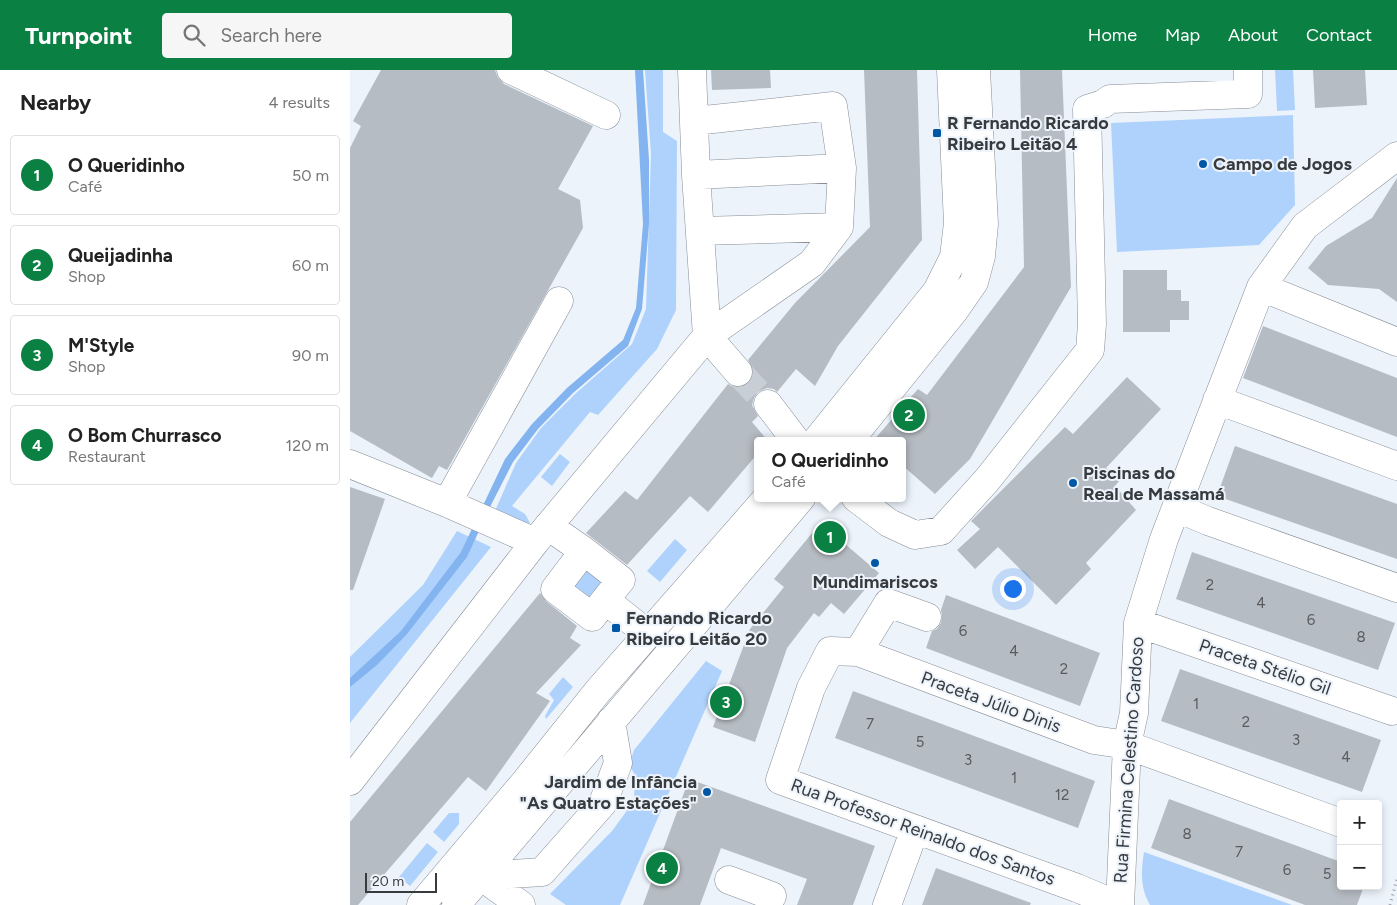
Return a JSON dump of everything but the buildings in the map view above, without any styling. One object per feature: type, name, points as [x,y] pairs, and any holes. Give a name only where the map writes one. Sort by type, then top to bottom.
[{"type":"street","points":[[510,70],[606,115]]},
{"type":"street","points":[[692,70],[696,175],[707,336],[738,372]]},
{"type":"street","points":[[819,437],[937,291],[954,257],[958,223],[951,70]]},
{"type":"street","points":[[852,437],[954,311],[974,282],[982,256],[984,224],[976,70]]},
{"type":"street","points":[[861,502],[890,524],[916,536],[941,531],[987,480],[1090,350],[1092,324],[1087,109],[1103,104],[1110,98],[1248,94],[1248,70]]},
{"type":"street","points":[[350,781],[541,534],[707,336],[812,263],[839,227],[842,168],[833,106],[695,121]]},
{"type":"street","name":"Rua Firmina Celestino Cardoso","points":[[1118,905],[1127,744],[1134,713],[1138,623],[1164,539],[1261,287],[1305,226],[1397,156]]},
{"type":"street","points":[[696,175],[842,168]]},
{"type":"street","points":[[700,231],[839,227]]},
{"type":"street","points":[[1261,287],[1397,342]]},
{"type":"street","points":[[447,503],[559,301]]},
{"type":"street","points":[[1217,400],[1397,466]]},
{"type":"street","points":[[768,404],[793,437]]},
{"type":"street","points":[[350,464],[447,503],[541,534],[584,552],[621,580],[592,617],[555,589],[584,552]]},
{"type":"street","points":[[456,905],[469,868],[525,782],[598,691],[764,502]]},
{"type":"street","points":[[420,905],[469,868],[611,721],[798,502]]},
{"type":"street","points":[[1176,508],[1397,588]]},
{"type":"street","points":[[605,600],[648,634]]},
{"type":"street","points":[[858,652],[888,603],[927,617]]},
{"type":"street","name":"Praceta Stélio Gil","points":[[1138,623],[1392,711]]},
{"type":"street","name":"Rua Professor Reinaldo dos Santos","points":[[858,652],[830,651],[811,688],[780,780],[1077,888],[1118,905]]},
{"type":"street","name":"Praceta Júlio Dinis","points":[[858,652],[1094,740],[1127,744],[1337,822]]},
{"type":"street","points":[[469,868],[542,872],[603,802],[618,763],[611,721]]},
{"type":"street","points":[[887,905],[914,829]]},
{"type":"street","points":[[469,868],[483,905]]},
{"type":"street","points":[[469,868],[521,905]]},
{"type":"path","points":[[1390,905],[1397,879]]},
{"type":"shaded area","points":[[635,70],[643,70],[649,160],[649,224],[642,309],[628,346],[573,393],[538,429],[513,462],[467,557],[407,634],[377,665],[350,687],[350,678],[401,631],[461,552],[505,459],[532,424],[567,388],[623,340],[636,308],[643,224]]},
{"type":"shaded area","points":[[645,70],[663,70],[663,132],[677,141],[676,310],[657,349],[598,415],[590,412],[512,506],[525,514],[530,523],[521,523],[494,513],[516,463],[541,428],[575,394],[632,344],[646,309],[651,154]]},
{"type":"shaded area","points":[[1275,70],[1293,70],[1295,110],[1277,111]]},
{"type":"shaded area","name":"Campo de Jogos","points":[[1293,115],[1295,205],[1259,245],[1117,252],[1111,123]]},
{"type":"shaded area","points":[[560,454],[570,462],[552,486],[541,477]]},
{"type":"shaded area","points":[[457,531],[491,547],[350,723],[350,657],[423,585]]},
{"type":"shaded area","points":[[675,539],[687,550],[660,582],[647,571]]},
{"type":"shaded area","points":[[584,551],[621,580],[592,617],[555,589]]},
{"type":"shaded area","points":[[706,661],[722,671],[620,905],[566,905],[550,894],[612,831],[634,801],[635,775],[629,765],[634,750]]},
{"type":"shaded area","points":[[563,677],[573,687],[546,719],[545,716],[554,700],[549,694]]},
{"type":"shaded area","points":[[449,813],[459,813],[459,824],[444,842],[433,832]]},
{"type":"shaded area","points":[[427,843],[438,852],[410,886],[399,877]]},
{"type":"shaded area","points":[[1144,852],[1292,905],[1150,905],[1144,892],[1142,879]]},
{"type":"tunnel","points":[[738,372],[768,404]]},
{"type":"place","name":"R Fernando Ricardo Ribeiro Leitão 4","points":[[937,133]]},
{"type":"place","name":"Campo de Jogos","points":[[1203,164]]},
{"type":"place","name":"Queijadinha","points":[[909,415]]},
{"type":"place","name":"Piscinas do Real de Massamá","points":[[1073,483]]},
{"type":"place","name":"O Queridinho","points":[[830,537]]},
{"type":"place","name":"Mundimariscos","points":[[875,563]]},
{"type":"place","name":"Fernando Ricardo Ribeiro Leitão 20","points":[[616,628]]},
{"type":"place","name":"M'Style","points":[[726,702]]},
{"type":"place","name":"Jardim de Infância \"As Quatro Estações\"","points":[[707,792]]},
{"type":"place","name":"O Bom Churrasco","points":[[662,868]]}]
